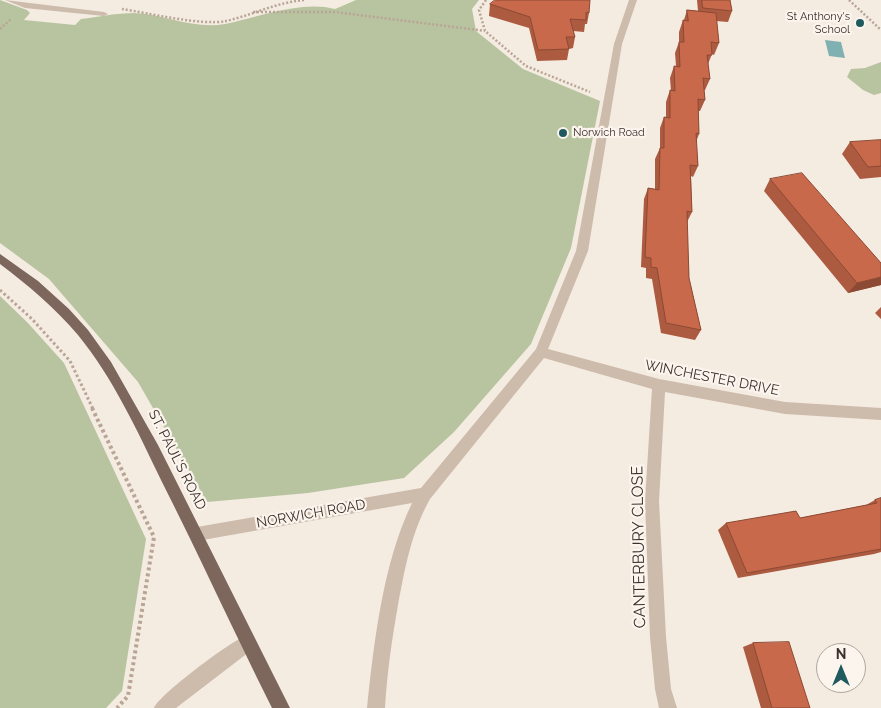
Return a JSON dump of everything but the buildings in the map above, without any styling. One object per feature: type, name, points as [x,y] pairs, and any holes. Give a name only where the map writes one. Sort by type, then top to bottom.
[{"type":"main road","name":"ST. PAUL'S ROAD","points":[[0,258],[38,287],[83,333],[123,390],[196,534],[247,643],[281,708]]},
{"type":"street","points":[[10,0],[25,6],[104,14]]},
{"type":"street","points":[[376,708],[381,657],[400,551],[414,511],[425,494],[541,352],[582,251],[618,44],[633,0]]},
{"type":"street","name":"WINCHESTER DRIVE","points":[[541,352],[659,385],[785,408],[881,414]]},
{"type":"street","name":"CANTERBURY CLOSE","points":[[659,385],[652,500],[658,637],[663,688],[668,708]]},
{"type":"street","name":"NORWICH ROAD","points":[[196,534],[425,494]]},
{"type":"street","points":[[164,708],[183,691],[247,643]]},
{"type":"path","points":[[104,14],[111,8],[139,10],[208,22],[225,21],[289,1],[305,0]]},
{"type":"path","points":[[485,31],[479,10],[486,0]]},
{"type":"path","points":[[849,0],[881,30]]},
{"type":"path","points":[[253,12],[336,12],[485,31],[526,66],[609,100]]},
{"type":"path","points":[[0,290],[32,319],[70,362],[154,537],[128,696],[117,708]]},
{"type":"green space","points":[[0,0],[27,10],[30,13],[24,20],[75,25],[81,19],[134,13],[202,25],[214,25],[295,8],[322,7],[335,9],[356,0],[479,0],[472,9],[476,31],[523,69],[600,101],[571,248],[531,344],[454,432],[404,478],[308,493],[207,502],[138,382],[49,279],[0,243]]},
{"type":"green space","points":[[881,62],[881,93],[874,95],[863,90],[847,77],[851,69],[865,68]]},
{"type":"green space","points":[[0,296],[27,322],[64,363],[146,539],[122,691],[106,708],[0,708]]},
{"type":"water","points":[[825,40],[841,42],[845,58],[829,56]]},
{"type":"place","name":"St Anthony's School","points":[[860,23]]},
{"type":"place","name":"Norwich Road","points":[[563,133]]}]
